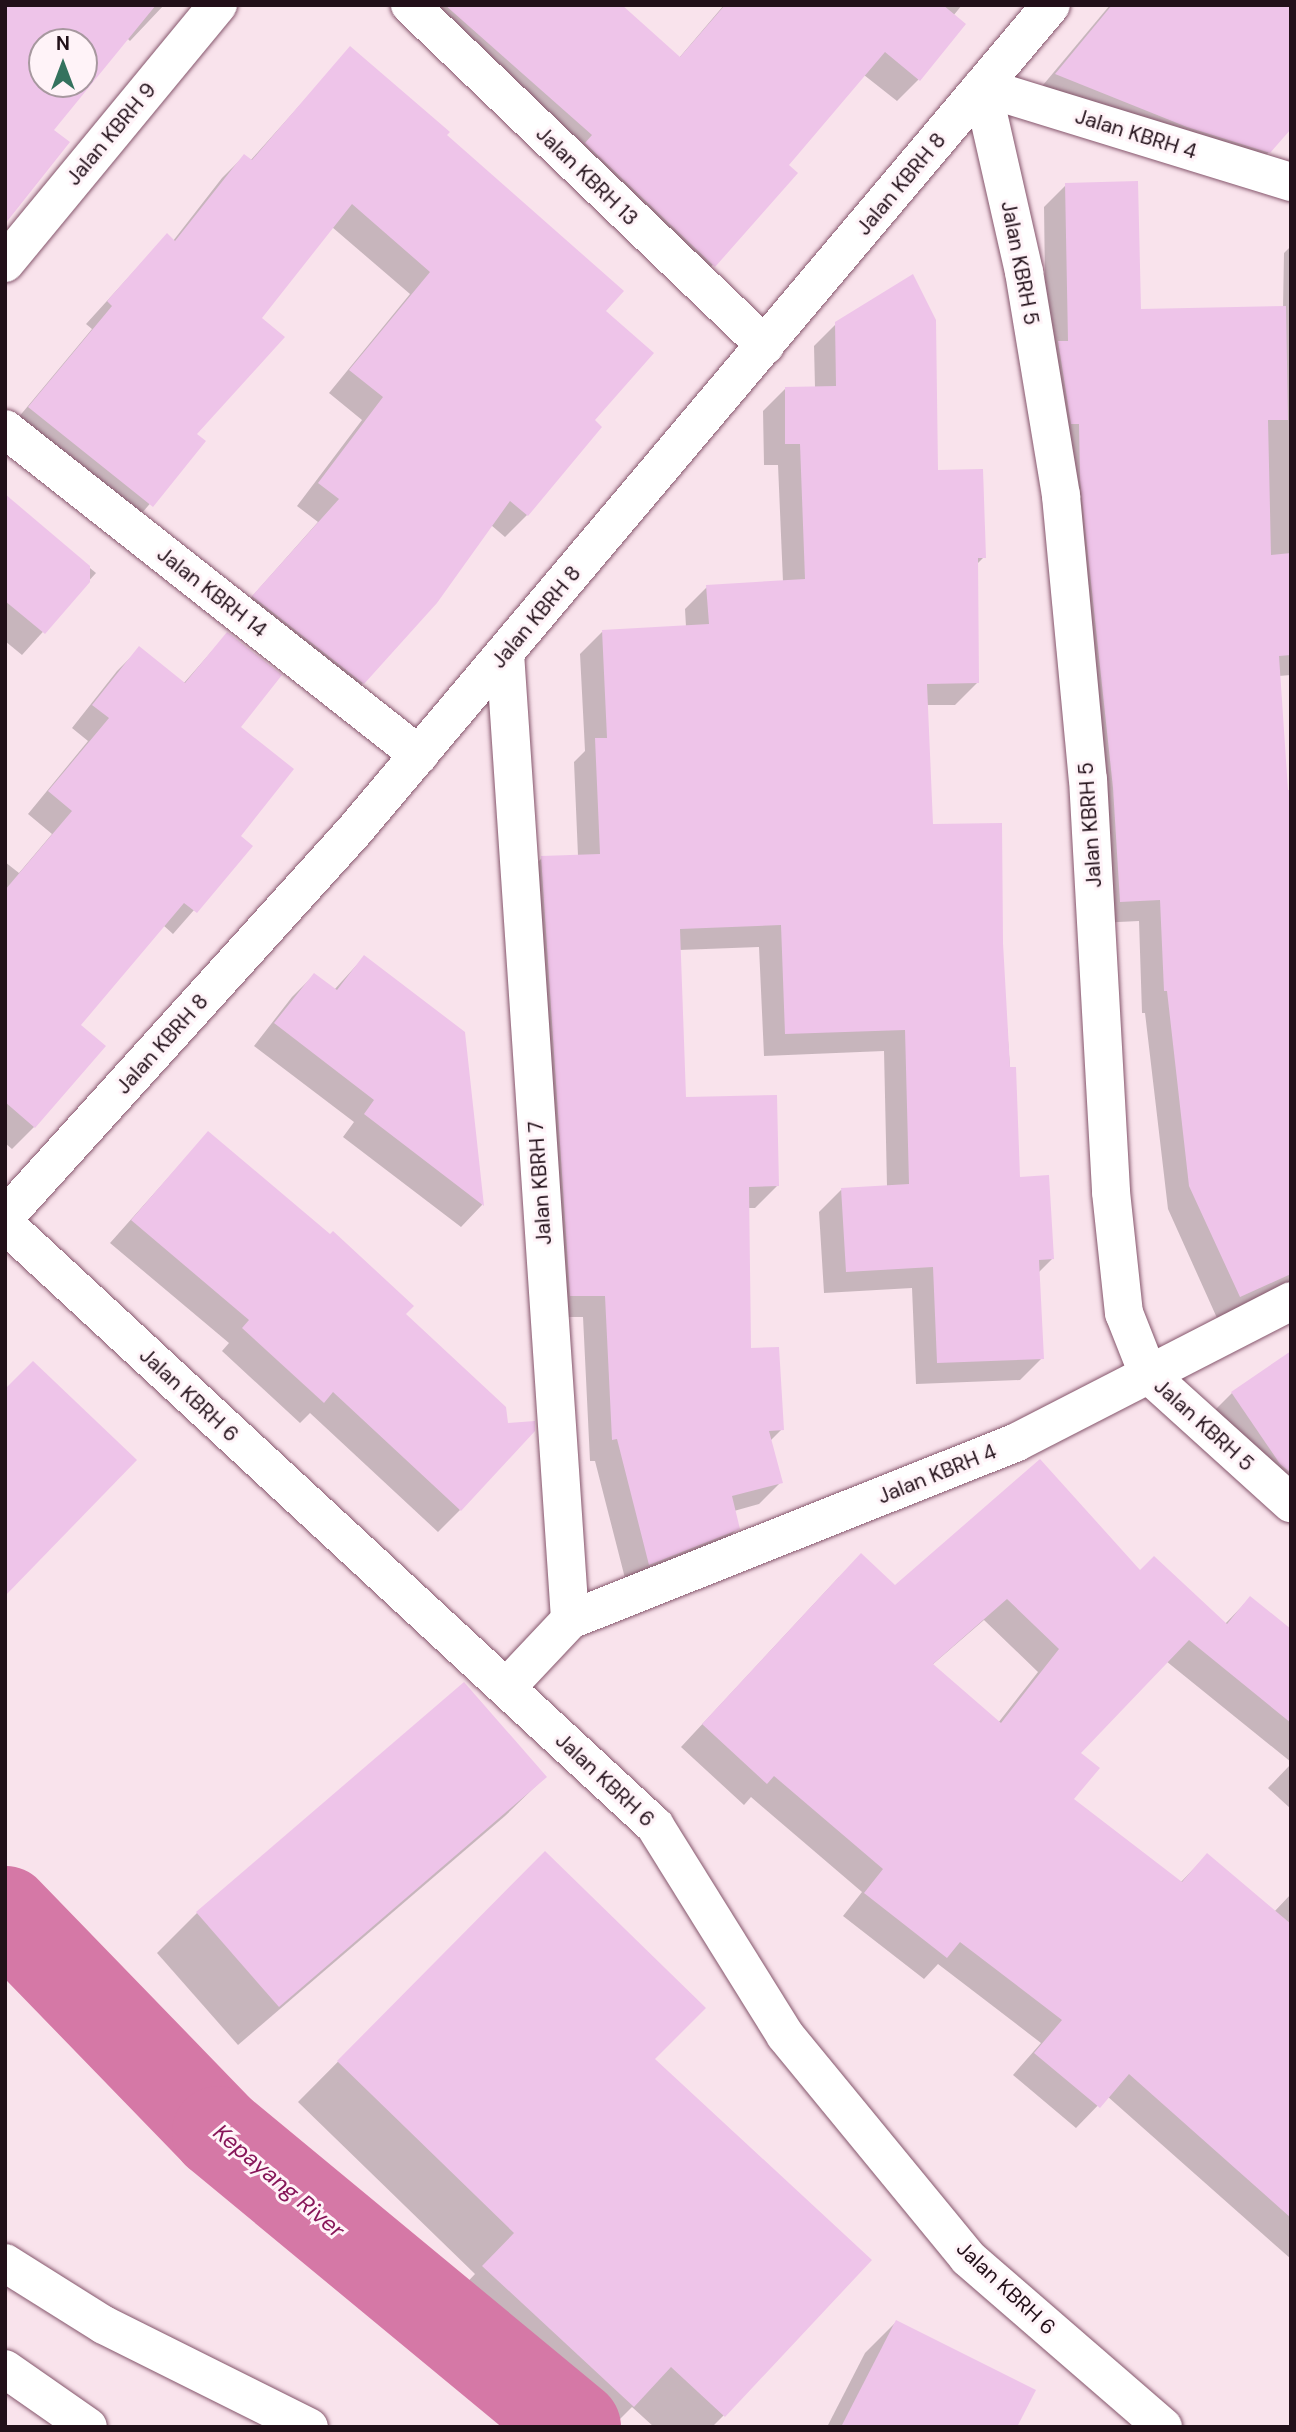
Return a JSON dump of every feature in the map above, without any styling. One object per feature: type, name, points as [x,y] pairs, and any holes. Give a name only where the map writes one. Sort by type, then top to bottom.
[{"type":"street","name":"Jalan KBRH 9","points":[[5,263],[218,5]]},
{"type":"street","name":"Jalan KBRH 13","points":[[410,5],[765,346]]},
{"type":"street","name":"Jalan KBRH 8","points":[[5,1217],[355,830],[1051,5]]},
{"type":"street","name":"Jalan KBRH 4","points":[[982,87],[1291,181]]},
{"type":"street","name":"Jalan KBRH 5","points":[[982,87],[1024,272],[1061,496],[1088,779],[1111,1192],[1124,1312],[1148,1374],[1291,1503]]},
{"type":"street","name":"Jalan KBRH 14","points":[[5,429],[419,755]]},
{"type":"street","name":"Jalan KBRH 7","points":[[505,653],[570,1620]]},
{"type":"street","name":"Jalan KBRH 6","points":[[5,1224],[655,1826],[785,2035],[968,2258],[1163,2427]]},
{"type":"street","name":"Jalan KBRH 4","points":[[570,1620],[1017,1442],[1291,1300]]},
{"type":"street","points":[[506,1688],[570,1620]]},
{"type":"street","points":[[5,2238],[104,2325]]},
{"type":"street","points":[[5,2263],[104,2325],[309,2427]]},
{"type":"street","points":[[5,2369],[88,2427]]},
{"type":"building","points":[[5,5],[156,5],[98,76],[98,28],[28,28],[28,98],[80,98],[54,130],[70,142],[5,224]]},
{"type":"building","points":[[445,5],[622,5],[680,57],[725,5],[943,5],[966,24],[920,81],[885,52],[789,165],[798,173],[715,267],[585,143],[592,135]]},
{"type":"building","points":[[1112,5],[1291,5],[1291,129],[1270,153],[1187,127],[1055,74]]},
{"type":"building","points":[[350,46],[450,132],[447,135],[624,291],[606,311],[654,353],[595,420],[602,427],[528,516],[510,501],[437,603],[364,684],[252,596],[339,499],[318,483],[383,397],[349,370],[430,272],[352,204],[262,318],[285,337],[197,434],[206,441],[153,507],[28,407],[112,306],[107,301],[167,233],[175,241],[244,154],[252,160]]},
{"type":"building","points":[[1138,181],[1141,309],[1286,306],[1288,420],[1268,420],[1271,555],[1291,553],[1291,655],[1279,656],[1288,790],[1291,790],[1291,1274],[1240,1297],[1189,1186],[1167,991],[1164,991],[1160,900],[1120,902],[1113,788],[1080,480],[1079,424],[1071,424],[1058,341],[1068,341],[1065,183]]},
{"type":"building","points":[[913,274],[936,320],[938,470],[983,469],[986,558],[978,558],[979,683],[927,684],[933,824],[1002,823],[1003,943],[1010,1067],[1016,1067],[1020,1177],[1049,1175],[1054,1259],[1039,1260],[1044,1359],[937,1363],[933,1267],[846,1272],[841,1188],[909,1184],[905,1030],[785,1034],[781,925],[680,929],[686,1097],[777,1095],[779,1186],[749,1187],[751,1348],[779,1347],[784,1430],[769,1431],[783,1483],[732,1496],[740,1529],[649,1565],[617,1439],[612,1440],[605,1296],[570,1296],[541,856],[600,854],[595,738],[607,738],[602,630],[709,624],[706,585],[805,579],[800,444],[785,444],[785,387],[836,386],[835,322]]},
{"type":"building","points":[[5,494],[90,566],[90,582],[45,634],[5,601]]},
{"type":"building","points":[[227,632],[282,675],[241,727],[294,769],[241,836],[253,846],[197,913],[184,903],[81,1025],[106,1046],[35,1128],[5,1102],[5,890],[72,811],[48,791],[109,718],[92,705],[139,646],[185,683]]},
{"type":"building","points":[[364,955],[465,1032],[484,1206],[364,1114],[374,1100],[274,1023],[314,973],[337,990]]},
{"type":"building","points":[[208,1131],[330,1234],[333,1231],[414,1306],[406,1314],[506,1407],[508,1423],[535,1421],[535,1431],[461,1511],[333,1392],[324,1403],[242,1328],[249,1320],[131,1220]]},
{"type":"building","points":[[1291,1351],[1291,1473],[1280,1464],[1231,1392]]},
{"type":"building","points":[[33,1361],[137,1460],[5,1596],[5,1389]]},
{"type":"building","points":[[1040,1459],[1140,1570],[1154,1556],[1227,1624],[1250,1596],[1291,1629],[1291,1723],[1189,1640],[1081,1753],[1100,1768],[1074,1799],[1182,1882],[1207,1853],[1291,1924],[1291,2218],[1129,2074],[1100,2108],[1034,2053],[1062,2020],[960,1942],[947,1958],[864,1893],[883,1869],[774,1776],[767,1784],[702,1724],[861,1553],[895,1585]],"holes":[[[1007,1599],[1059,1649],[1001,1723],[933,1664]]]},
{"type":"building","points":[[464,1682],[547,1777],[279,2007],[196,1912]]},
{"type":"building","points":[[545,1851],[706,2008],[655,2059],[872,2260],[725,2417],[671,2367],[634,2407],[482,2266],[514,2233],[337,2061]]},
{"type":"building","points":[[896,2320],[1036,2390],[1017,2427],[841,2427]]},
{"type":"waterway","name":"Kepayang River","points":[[5,1912],[218,2132],[574,2427]]}]
